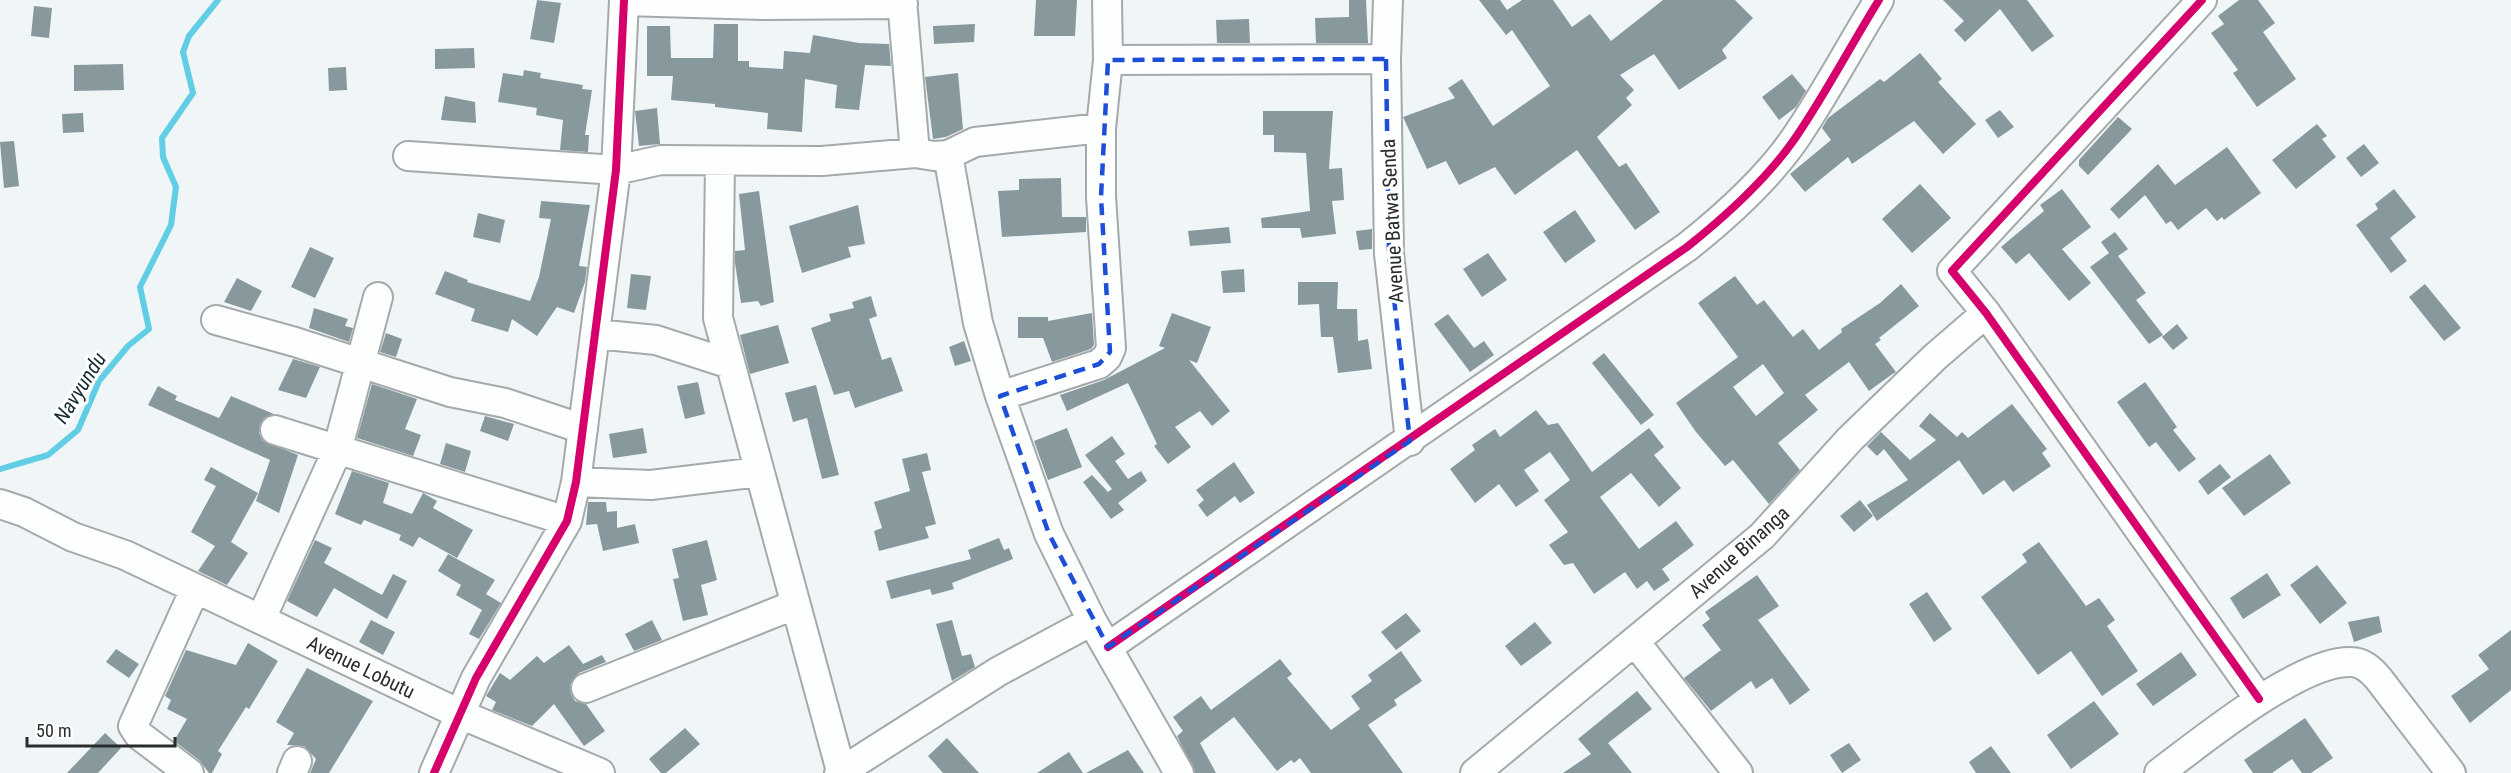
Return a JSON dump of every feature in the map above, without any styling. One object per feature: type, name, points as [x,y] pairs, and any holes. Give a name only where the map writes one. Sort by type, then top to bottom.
[{"type":"street","points":[[434,773],[476,678],[567,521],[576,482],[616,170],[624,0],[762,5],[903,2],[915,153]]},
{"type":"street","points":[[1000,396],[1099,364],[1110,352],[1112,338],[1101,228],[1101,128],[1108,60],[1107,0]]},
{"type":"street","points":[[1108,647],[1410,441],[1717,224],[1774,165],[1796,137],[1879,0]]},
{"type":"street","points":[[2202,0],[1952,268],[1954,276],[1986,313],[2259,699]]},
{"type":"street","name":"Avenue Batwa Senda","points":[[1396,3],[1386,59],[1389,254],[1410,441]]},
{"type":"street","points":[[1108,60],[1386,59]]},
{"type":"street","points":[[408,156],[616,170],[661,160],[822,161],[915,153],[934,156],[948,155],[975,142],[1101,128]]},
{"type":"street","points":[[948,155],[978,323],[1000,396],[1049,534],[1092,621],[1179,773]]},
{"type":"street","points":[[720,161],[716,304],[730,364],[840,772],[999,671],[1092,621]]},
{"type":"street","points":[[261,619],[337,451],[358,364],[378,297]]},
{"type":"street","name":"Avenue Binanga","points":[[1475,773],[1762,536],[1850,439],[1935,357],[1986,313]]},
{"type":"street","points":[[216,320],[295,342],[450,393],[505,403],[582,429]]},
{"type":"street","points":[[596,334],[656,340],[730,364]]},
{"type":"street","points":[[274,430],[567,521]]},
{"type":"street","points":[[576,482],[651,485],[759,472]]},
{"type":"street","name":"Avenue Lobutu","points":[[0,504],[24,512],[73,537],[125,555],[460,714],[600,773]]},
{"type":"street","points":[[179,770],[139,735],[134,729],[134,721],[195,589]]},
{"type":"street","points":[[586,688],[794,605]]},
{"type":"street","points":[[1635,642],[1738,773]]},
{"type":"street","points":[[2159,773],[2259,699],[2321,668],[2350,662],[2363,665],[2385,687],[2451,773]]},
{"type":"highlighted area","points":[[1386,59],[1389,254],[1410,441],[1108,647],[1049,534],[1000,396],[1099,364],[1110,352],[1101,197],[1108,60]]},
{"type":"building","points":[[537,0],[561,3],[554,43],[530,39]]},
{"type":"building","points":[[1036,0],[1077,0],[1075,36],[1034,36]]},
{"type":"building","points":[[1349,0],[1366,0],[1368,43],[1316,43],[1315,18],[1349,17]]},
{"type":"building","points":[[1479,0],[1500,0],[1507,10],[1522,0],[1553,0],[1572,27],[1590,14],[1611,41],[1663,0],[1735,0],[1753,18],[1722,50],[1727,58],[1679,90],[1654,54],[1620,75],[1634,90],[1626,98],[1632,105],[1597,137],[1619,167],[1626,163],[1660,212],[1635,230],[1577,150],[1515,195],[1495,167],[1459,185],[1446,161],[1427,169],[1403,117],[1455,98],[1448,88],[1462,79],[1493,126],[1550,86],[1512,30],[1506,35]]},
{"type":"building","points":[[1943,0],[2027,0],[2054,36],[2032,52],[2000,9],[1965,42],[1954,30],[1964,21]]},
{"type":"building","points":[[2239,0],[2258,0],[2275,23],[2263,32],[2296,79],[2257,107],[2233,73],[2238,70],[2211,33],[2224,24],[2218,16]]},
{"type":"building","points":[[34,6],[52,8],[49,38],[31,36]]},
{"type":"building","points":[[1249,19],[1250,43],[1217,43],[1216,20]]},
{"type":"building","points":[[714,24],[738,24],[738,61],[749,61],[749,67],[783,69],[784,51],[810,53],[813,35],[859,43],[889,44],[891,66],[865,65],[859,110],[835,108],[837,85],[805,79],[802,132],[767,129],[768,113],[715,107],[715,104],[671,100],[673,76],[647,76],[647,26],[670,26],[671,58],[713,58]]},
{"type":"building","points":[[975,24],[974,42],[934,44],[933,26]]},
{"type":"building","points":[[474,48],[475,68],[435,69],[435,49]]},
{"type":"building","points":[[1920,53],[1942,79],[1938,82],[1976,124],[1943,154],[1914,121],[1852,164],[1848,157],[1805,192],[1790,174],[1831,140],[1822,128],[1828,118],[1880,79],[1884,82]]},
{"type":"building","points":[[123,64],[124,90],[74,91],[74,65]]},
{"type":"building","points":[[346,67],[347,90],[329,91],[328,68]]},
{"type":"building","points":[[524,70],[541,73],[540,78],[583,85],[582,89],[592,90],[585,135],[589,135],[588,152],[560,150],[563,120],[536,115],[537,108],[498,102],[503,73],[523,76]]},
{"type":"building","points":[[958,73],[963,129],[946,137],[933,139],[925,77]]},
{"type":"building","points":[[1792,74],[1806,91],[1796,107],[1779,120],[1762,97]]},
{"type":"building","points":[[445,96],[475,102],[476,123],[441,120]]},
{"type":"building","points":[[657,108],[660,144],[639,146],[635,111]]},
{"type":"building","points":[[2000,110],[2014,127],[1998,138],[1985,120]]},
{"type":"building","points":[[1263,111],[1333,111],[1329,169],[1342,168],[1344,200],[1332,201],[1336,234],[1302,238],[1300,228],[1262,228],[1261,218],[1310,211],[1306,153],[1274,152],[1274,135],[1263,135]]},
{"type":"building","points":[[83,113],[84,132],[63,133],[62,114]]},
{"type":"building","points":[[2118,117],[2132,129],[2088,175],[2079,166],[2079,160]]},
{"type":"building","points":[[2317,124],[2327,136],[2322,139],[2336,157],[2296,189],[2272,160]]},
{"type":"building","points":[[14,141],[19,186],[4,188],[0,142]]},
{"type":"building","points":[[2364,144],[2379,163],[2361,177],[2346,158]]},
{"type":"building","points":[[2227,147],[2261,193],[2224,220],[2222,217],[2217,221],[2206,208],[2178,230],[2171,221],[2166,224],[2145,195],[2119,219],[2110,209],[2158,164],[2175,185]]},
{"type":"building","points":[[1061,178],[1062,217],[1086,217],[1086,232],[1002,237],[998,191],[1019,190],[1019,179]]},
{"type":"building","points":[[1920,184],[1951,218],[1912,253],[1882,219]]},
{"type":"building","points":[[2062,189],[2091,227],[2062,249],[2091,283],[2069,301],[2029,253],[2016,264],[2001,247],[2044,211],[2040,205]]},
{"type":"building","points":[[2394,189],[2416,217],[2390,238],[2407,261],[2391,273],[2356,225],[2378,209],[2375,204]]},
{"type":"building","points":[[759,191],[774,302],[761,306],[758,301],[741,303],[735,263],[735,251],[745,250],[739,194]]},
{"type":"building","points":[[541,201],[590,205],[579,266],[587,267],[585,282],[574,313],[557,307],[537,336],[512,319],[508,332],[471,321],[475,309],[435,294],[445,271],[468,280],[467,282],[530,301],[539,277],[551,219],[539,218]]},
{"type":"building","points":[[858,205],[865,244],[848,247],[851,257],[802,273],[789,226]]},
{"type":"building","points":[[1575,210],[1596,241],[1565,263],[1543,232]]},
{"type":"building","points":[[478,213],[505,220],[500,243],[473,237]]},
{"type":"building","points":[[1229,227],[1231,243],[1190,246],[1188,231]]},
{"type":"building","points":[[1372,229],[1372,249],[1359,250],[1356,231]]},
{"type":"building","points":[[2115,232],[2128,249],[2118,256],[2146,293],[2136,300],[2163,335],[2149,344],[2090,267],[2109,253],[2101,242]]},
{"type":"building","points":[[310,247],[334,258],[315,298],[291,287]]},
{"type":"building","points":[[1488,253],[1507,280],[1482,297],[1463,269]]},
{"type":"building","points":[[1244,269],[1245,292],[1223,293],[1221,271]]},
{"type":"building","points":[[631,274],[651,276],[646,310],[627,308]]},
{"type":"building","points":[[1735,276],[1757,305],[1764,300],[1793,337],[1803,329],[1819,350],[1842,332],[1841,329],[1880,303],[1901,284],[1919,306],[1879,338],[1881,340],[1875,344],[1896,372],[1869,391],[1849,362],[1805,395],[1818,410],[1778,443],[1800,470],[1769,504],[1733,460],[1725,466],[1696,432],[1676,403],[1738,357],[1698,303]],"holes":[[[1763,364],[1784,393],[1756,416],[1733,387]]]},
{"type":"building","points":[[237,278],[262,291],[251,311],[224,302]]},
{"type":"building","points":[[1298,282],[1338,282],[1337,309],[1357,309],[1358,341],[1368,339],[1372,369],[1338,373],[1333,337],[1321,337],[1319,304],[1298,305]]},
{"type":"building","points":[[2425,284],[2461,328],[2444,341],[2409,297]]},
{"type":"building","points":[[871,296],[877,316],[869,319],[882,360],[891,357],[903,391],[855,408],[849,391],[834,395],[811,328],[831,321],[829,314],[854,308],[852,302]]},
{"type":"building","points":[[314,308],[348,319],[345,326],[353,328],[349,342],[309,328]]},
{"type":"building","points":[[1092,313],[1094,345],[1091,349],[1052,362],[1043,338],[1018,338],[1018,317],[1048,317],[1048,321]]},
{"type":"building","points":[[1172,313],[1211,327],[1197,363],[1189,360],[1230,411],[1212,426],[1200,411],[1175,427],[1191,447],[1168,464],[1154,446],[1157,444],[1128,383],[1067,411],[1060,395],[1104,380],[1165,348],[1159,346]]},
{"type":"building","points":[[1448,314],[1474,348],[1484,341],[1494,355],[1470,372],[1434,324]]},
{"type":"building","points":[[2177,324],[2188,338],[2173,350],[2162,337]]},
{"type":"building","points":[[778,325],[789,363],[750,374],[740,335]]},
{"type":"building","points":[[386,333],[402,339],[396,357],[380,352]]},
{"type":"building","points":[[964,341],[971,361],[955,366],[949,347]]},
{"type":"building","points":[[1604,353],[1654,415],[1641,425],[1592,363]]},
{"type":"building","points":[[293,359],[320,367],[306,398],[278,390]]},
{"type":"building","points":[[698,382],[705,414],[685,419],[677,386]]},
{"type":"building","points":[[2145,382],[2177,427],[2173,430],[2196,459],[2179,472],[2156,442],[2149,447],[2117,402]]},
{"type":"building","points":[[372,384],[417,399],[405,429],[421,435],[413,456],[357,438]]},
{"type":"building","points":[[816,385],[839,475],[822,479],[807,418],[793,422],[785,393]]},
{"type":"building","points":[[158,386],[177,396],[175,400],[219,418],[231,396],[274,414],[264,418],[260,425],[259,433],[263,441],[298,455],[279,513],[256,501],[270,460],[148,405]]},
{"type":"building","points":[[2012,404],[2047,449],[2042,453],[2051,466],[2013,492],[2004,480],[1983,495],[1959,460],[1877,521],[1867,505],[1908,480],[1884,449],[1877,456],[1867,446],[1881,432],[1910,460],[1936,440],[1919,426],[1930,413],[1957,437],[1962,432],[1968,438]]},
{"type":"building","points":[[1536,410],[1548,425],[1558,423],[1592,472],[1649,428],[1664,447],[1654,455],[1681,488],[1659,507],[1631,473],[1600,497],[1639,549],[1676,521],[1694,545],[1662,569],[1670,580],[1654,591],[1647,581],[1637,589],[1625,572],[1594,594],[1573,563],[1564,565],[1549,545],[1568,532],[1544,500],[1570,480],[1550,452],[1524,470],[1539,491],[1516,507],[1499,484],[1475,503],[1450,469],[1475,450],[1472,445],[1495,429],[1500,437]]},
{"type":"building","points":[[485,416],[514,424],[508,441],[480,431]]},
{"type":"building","points":[[643,428],[647,453],[613,458],[609,434]]},
{"type":"building","points":[[1067,428],[1082,467],[1048,480],[1034,441]]},
{"type":"building","points":[[1112,436],[1125,454],[1115,461],[1128,479],[1141,471],[1147,481],[1118,503],[1124,510],[1111,519],[1083,482],[1092,475],[1108,492],[1112,489],[1085,455]]},
{"type":"building","points":[[446,443],[471,451],[465,472],[440,464]]},
{"type":"building","points":[[927,453],[931,470],[922,472],[936,524],[925,527],[929,538],[879,551],[874,531],[882,528],[874,502],[910,491],[902,459]]},
{"type":"building","points":[[2270,454],[2291,483],[2244,516],[2222,488]]},
{"type":"building","points":[[1234,462],[1255,493],[1240,503],[1235,496],[1207,517],[1198,505],[1204,500],[1196,490]]},
{"type":"building","points":[[2220,464],[2231,477],[2208,495],[2198,481]]},
{"type":"building","points":[[211,467],[258,493],[231,542],[248,553],[227,585],[198,571],[215,546],[191,532],[216,486],[204,480]]},
{"type":"building","points":[[352,471],[389,483],[383,503],[412,514],[423,493],[437,501],[433,508],[473,530],[457,558],[419,537],[413,547],[399,540],[401,535],[364,520],[361,525],[335,514]]},
{"type":"building","points":[[1860,500],[1873,516],[1854,532],[1840,516]]},
{"type":"building","points":[[588,502],[606,502],[607,512],[617,511],[617,528],[635,524],[639,543],[603,551],[597,524],[586,525]]},
{"type":"building","points":[[999,538],[1004,550],[1009,548],[1013,559],[952,583],[954,589],[932,595],[930,589],[891,599],[886,581],[971,559],[968,550]]},
{"type":"building","points":[[315,540],[332,548],[324,563],[382,595],[393,574],[407,581],[387,619],[334,588],[317,617],[287,601]]},
{"type":"building","points":[[707,540],[717,580],[701,585],[708,615],[683,621],[673,579],[679,578],[672,549]]},
{"type":"building","points":[[2039,542],[2086,606],[2099,598],[2115,620],[2107,626],[2138,671],[2102,696],[2071,651],[2038,675],[1981,597],[2027,562],[2022,554]]},
{"type":"building","points":[[448,554],[495,580],[486,594],[501,603],[479,639],[469,634],[482,610],[456,595],[461,585],[438,571]]},
{"type":"building","points":[[2317,565],[2347,603],[2320,624],[2290,585]]},
{"type":"building","points":[[2267,573],[2281,595],[2243,619],[2230,598]]},
{"type":"building","points":[[1757,575],[1779,606],[1758,620],[1810,690],[1790,705],[1772,678],[1756,689],[1751,681],[1711,711],[1684,678],[1721,650],[1702,625],[1710,619],[1705,612]]},
{"type":"building","points":[[1927,592],[1952,629],[1934,642],[1909,604]]},
{"type":"building","points":[[1406,613],[1421,631],[1396,650],[1381,632]]},
{"type":"building","points":[[2379,616],[2382,632],[2354,642],[2348,622]]},
{"type":"building","points":[[371,620],[395,632],[383,655],[359,642]]},
{"type":"building","points":[[652,620],[662,640],[634,651],[625,634]]},
{"type":"building","points":[[952,620],[962,656],[971,654],[975,667],[952,681],[936,624]]},
{"type":"building","points":[[1535,622],[1552,643],[1521,666],[1505,646]]},
{"type":"building","points":[[2511,630],[2511,690],[2470,723],[2451,696],[2489,669],[2478,655]]},
{"type":"building","points":[[248,643],[278,661],[249,709],[246,707],[218,751],[222,754],[212,773],[209,773],[199,760],[174,741],[187,719],[167,709],[171,700],[165,696],[186,650],[236,665]]},
{"type":"building","points":[[569,645],[583,664],[602,655],[606,662],[579,673],[570,685],[575,701],[586,704],[605,731],[584,746],[554,704],[532,726],[492,710],[496,702],[486,696],[500,673],[510,680],[537,656],[544,663]]},
{"type":"building","points":[[116,649],[139,664],[129,678],[106,662]]},
{"type":"building","points":[[1401,651],[1422,681],[1394,700],[1397,705],[1368,725],[1403,773],[1311,773],[1300,758],[1294,763],[1291,760],[1277,771],[1234,717],[1200,743],[1216,773],[1195,773],[1177,736],[1183,731],[1173,717],[1201,696],[1211,710],[1280,659],[1292,674],[1287,678],[1331,730],[1360,709],[1351,696],[1372,681],[1368,675]]},
{"type":"building","points":[[2181,652],[2197,675],[2153,706],[2136,684]]},
{"type":"building","points":[[307,668],[373,701],[329,773],[310,773],[316,759],[304,746],[287,745],[294,733],[276,722]]},
{"type":"building","points":[[1637,691],[1652,709],[1608,743],[1632,773],[1563,773],[1591,754],[1578,739]]},
{"type":"building","points":[[2094,701],[2119,734],[2071,769],[2047,735]]},
{"type":"building","points":[[2305,718],[2333,758],[2311,773],[2302,773],[2292,759],[2272,773],[2253,773],[2244,760]]},
{"type":"building","points":[[685,728],[700,744],[666,773],[661,773],[649,759]]},
{"type":"building","points":[[105,733],[121,748],[98,773],[67,773]]},
{"type":"building","points":[[947,738],[979,773],[943,773],[928,756]]},
{"type":"building","points":[[1849,743],[1861,760],[1842,773],[1830,755]]},
{"type":"building","points":[[1991,746],[2011,773],[1976,773],[1969,762]]},
{"type":"building","points":[[1128,750],[1144,773],[1086,773]]},
{"type":"building","points":[[1069,752],[1083,773],[1037,773]]},
{"type":"waterway","name":"Navyundu","points":[[0,469],[48,455],[78,430],[99,381],[128,346],[149,329],[140,287],[171,225],[176,187],[163,157],[162,138],[193,93],[183,52],[189,36],[218,0]]},
{"type":"cycle path","points":[[434,773],[476,678],[567,521],[576,482],[616,170],[624,0]]},
{"type":"cycle path","points":[[1108,647],[1702,235],[1746,196],[1785,152],[1818,103],[1879,0]]},
{"type":"cycle path","points":[[2202,0],[1952,271],[1986,313],[2259,699]]}]
